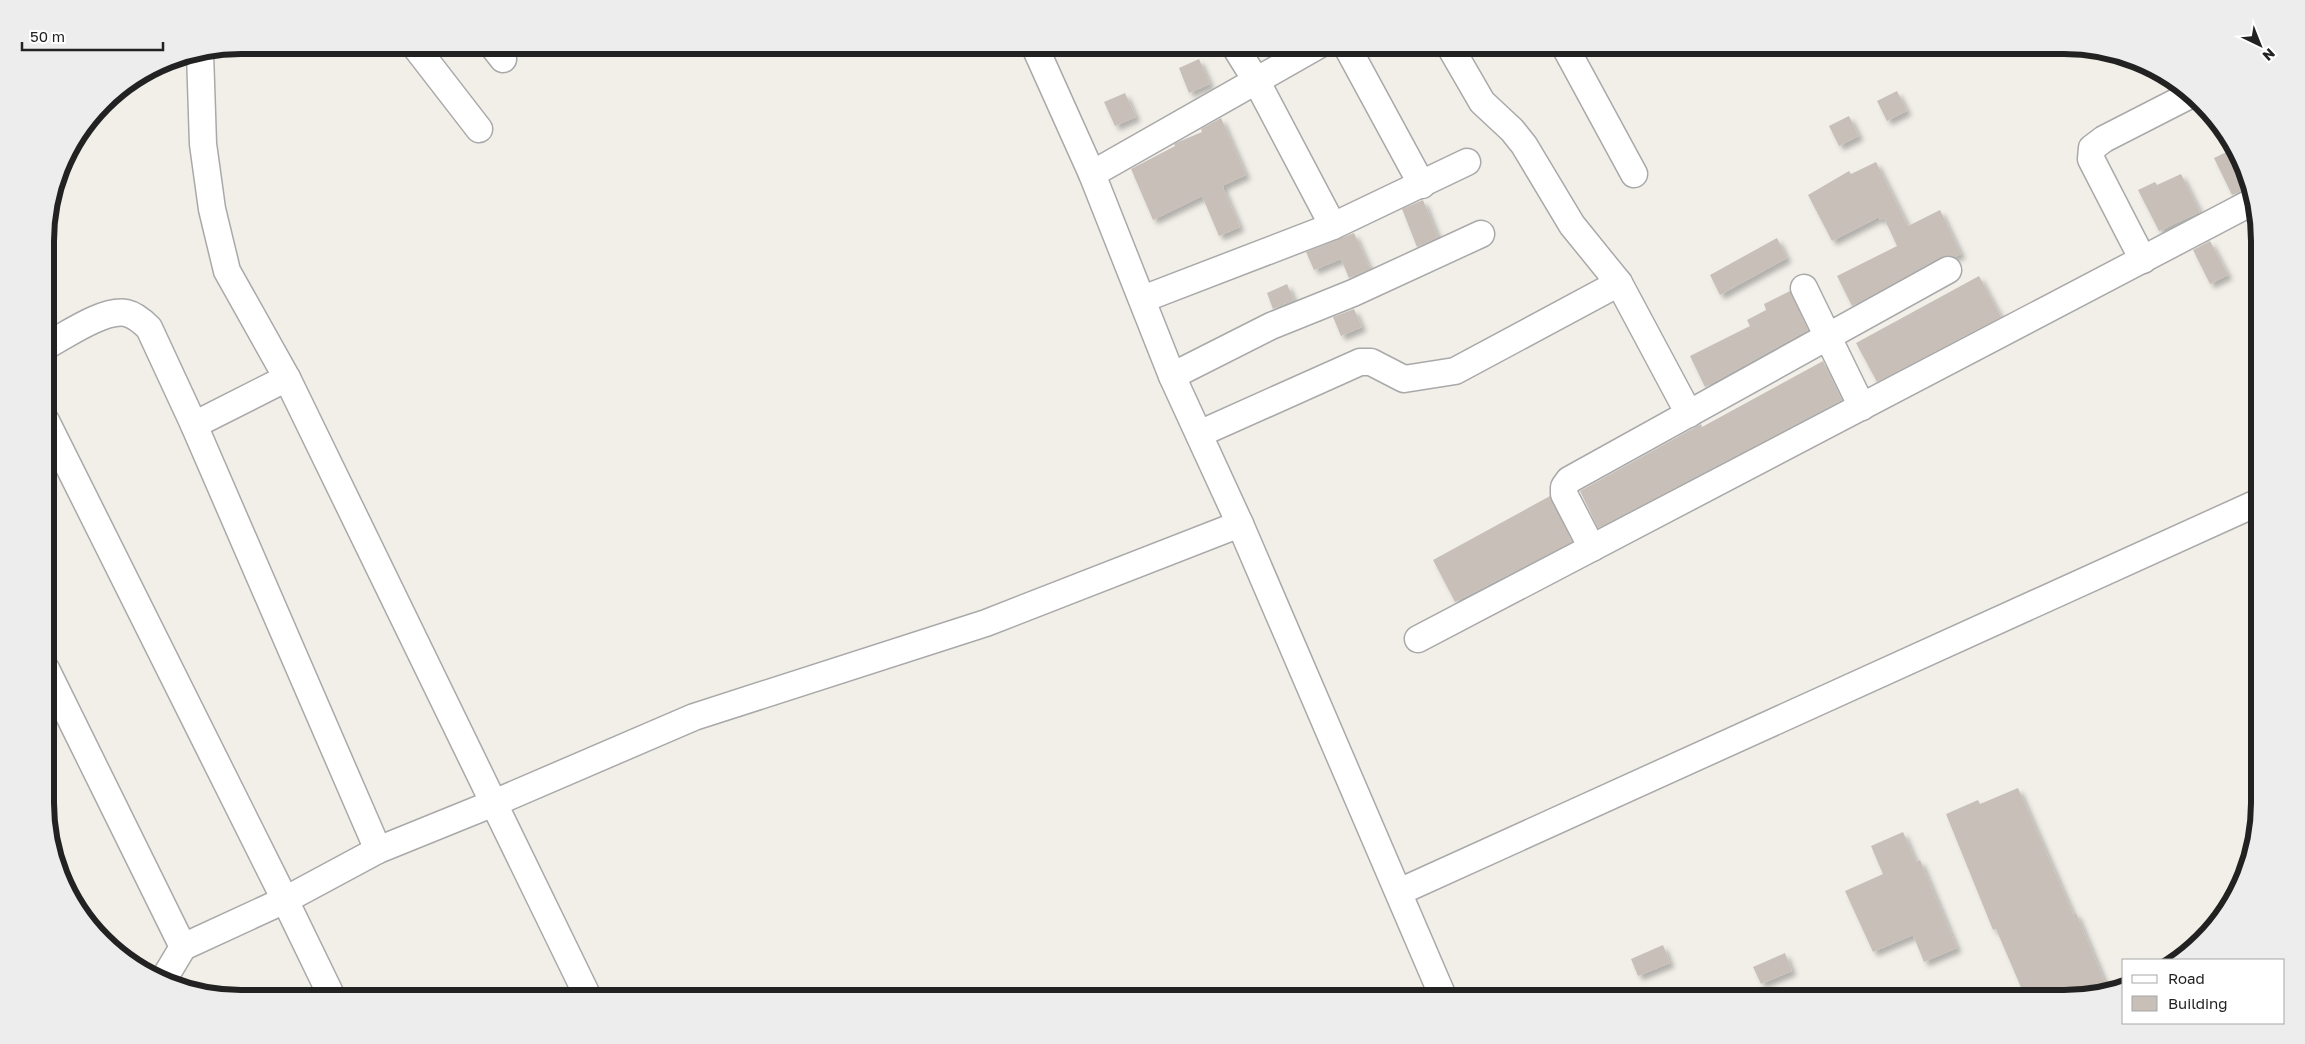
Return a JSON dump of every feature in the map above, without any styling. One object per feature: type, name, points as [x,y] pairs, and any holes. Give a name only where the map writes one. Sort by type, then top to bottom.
[{"type":"street","points":[[421,54],[479,129]]},
{"type":"street","points":[[1038,54],[1092,174],[1172,376],[1240,524],[1440,990]]},
{"type":"street","points":[[1240,54],[1257,82],[1333,226]]},
{"type":"street","points":[[1092,174],[1304,54]]},
{"type":"street","points":[[1351,54],[1422,184]]},
{"type":"street","points":[[1454,54],[1482,102],[1524,144],[1572,225],[1619,283],[1689,414]]},
{"type":"street","points":[[1569,54],[1634,174]]},
{"type":"street","points":[[200,58],[203,144],[212,209],[227,271],[287,378],[585,990]]},
{"type":"street","points":[[2143,260],[2091,159],[2092,148],[2104,138],[2184,98]]},
{"type":"street","points":[[1143,299],[1333,226],[1467,162]]},
{"type":"street","points":[[1418,639],[2248,204]]},
{"type":"street","points":[[1172,376],[1271,326],[1353,293],[1481,234]]},
{"type":"street","points":[[1592,548],[1564,494],[1564,487],[1569,480],[1948,270]]},
{"type":"street","points":[[1199,434],[1360,362],[1371,362],[1404,379],[1455,371],[1619,283]]},
{"type":"street","points":[[1804,288],[1862,407]]},
{"type":"street","points":[[54,342],[104,316],[124,313],[138,318],[149,328],[194,425],[378,850]]},
{"type":"street","points":[[194,425],[287,378]]},
{"type":"street","points":[[54,437],[286,900],[329,990]]},
{"type":"street","points":[[1399,892],[2251,506]]},
{"type":"street","points":[[166,975],[183,947],[286,900],[378,850],[494,803],[694,717],[986,623],[1240,524]]},
{"type":"street","points":[[54,685],[183,947]]},
{"type":"building","points":[[1199,59],[1210,84],[1189,93],[1179,68]]},
{"type":"building","points":[[1897,91],[1907,111],[1887,121],[1877,101]]},
{"type":"building","points":[[1125,93],[1136,117],[1115,126],[1104,102]]},
{"type":"building","points":[[1849,116],[1859,136],[1839,146],[1829,126]]},
{"type":"building","points":[[1221,118],[1246,175],[1224,185],[1223,188],[1240,227],[1219,236],[1202,196],[1153,220],[1131,169],[1175,146],[1174,144],[1202,132],[1201,129]]},
{"type":"building","points":[[2228,151],[2244,190],[2232,195],[2214,158]]},
{"type":"building","points":[[1876,162],[1908,226],[1940,210],[1961,254],[1955,257],[1948,255],[1941,257],[1852,306],[1837,276],[1897,246],[1884,218],[1880,220],[1879,217],[1832,241],[1808,195],[1849,171],[1851,174]]},
{"type":"building","points":[[2181,174],[2200,212],[2159,231],[2138,190],[2155,182],[2157,185]]},
{"type":"building","points":[[1423,200],[1438,237],[1417,247],[1402,209]]},
{"type":"building","points":[[1354,233],[1370,269],[1349,278],[1341,259],[1314,270],[1306,252]]},
{"type":"building","points":[[1777,238],[1787,258],[1720,295],[1710,275]]},
{"type":"building","points":[[2210,241],[2228,275],[2210,284],[2193,250]]},
{"type":"building","points":[[1979,276],[2001,317],[1877,382],[1856,343]]},
{"type":"building","points":[[1287,284],[1294,300],[1273,309],[1267,293]]},
{"type":"building","points":[[1790,291],[1808,330],[1705,387],[1690,356],[1750,326],[1747,320],[1766,310],[1764,304]]},
{"type":"building","points":[[1354,309],[1362,327],[1341,336],[1333,317]]},
{"type":"building","points":[[1823,361],[1842,400],[1598,528],[1580,491],[1701,424],[1702,427]]},
{"type":"building","points":[[1550,496],[1572,542],[1455,602],[1433,560]]},
{"type":"building","points":[[2018,788],[2073,914],[2076,913],[2106,985],[2076,990],[2022,990],[1996,929],[1993,930],[1946,814],[1978,800],[1980,804]]},
{"type":"building","points":[[1903,832],[1916,862],[1920,860],[1957,948],[1924,962],[1913,935],[1873,952],[1845,891],[1883,874],[1871,846]]},
{"type":"building","points":[[1663,945],[1670,963],[1638,976],[1631,959]]},
{"type":"building","points":[[1785,953],[1792,971],[1761,984],[1753,967]]}]
